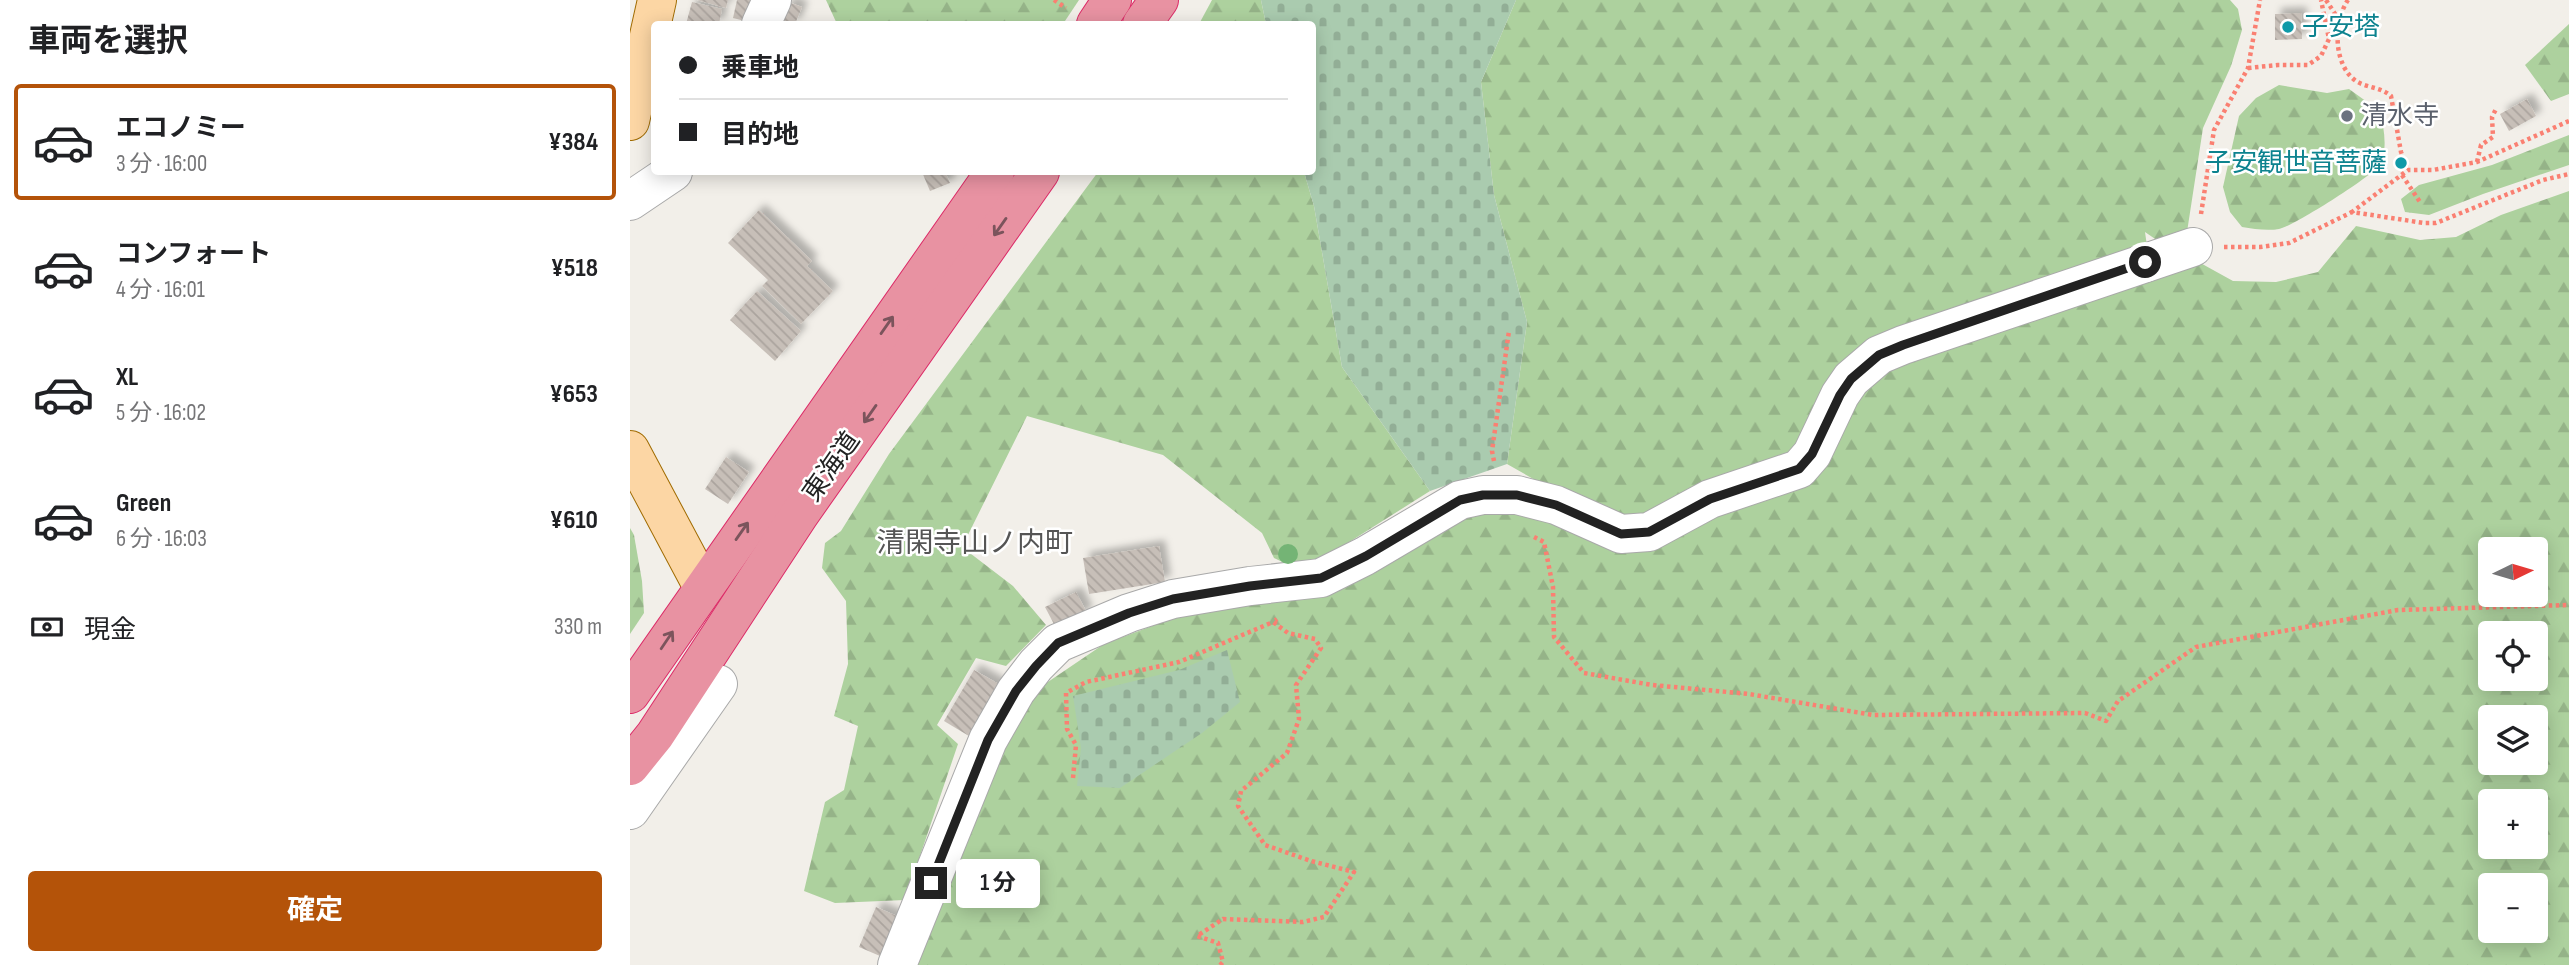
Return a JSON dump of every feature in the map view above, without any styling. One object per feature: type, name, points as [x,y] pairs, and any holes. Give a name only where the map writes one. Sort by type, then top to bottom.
[{"type":"highway","points":[[1098,21],[1112,0]]},
{"type":"highway","points":[[1144,21],[1159,0]]},
{"type":"highway","name":"東海道","points":[[630,694],[993,175]]},
{"type":"highway","name":"東海道","points":[[630,766],[655,735],[799,515],[1038,175]]},
{"type":"main road","points":[[652,21],[657,0]]},
{"type":"main road","points":[[630,121],[651,27]]},
{"type":"main road","points":[[630,450],[703,587]]},
{"type":"street","points":[[762,21],[772,0]]},
{"type":"street","points":[[630,201],[669,175]]},
{"type":"street","points":[[897,965],[988,740],[1016,691],[1058,643],[1129,613],[1173,599],[1321,578],[1366,556],[1460,500],[1501,493],[1556,505],[1621,534],[1649,532],[1710,499],[1799,469],[1812,454],[1840,395],[1851,379],[1879,355],[2193,247]]},
{"type":"street","points":[[630,810],[718,684]]},
{"type":"path","points":[[2260,0],[2248,68],[2214,130],[2205,195],[2193,247],[2260,247],[2289,243],[2352,212],[2408,170],[2433,170],[2477,162],[2569,121]]},
{"type":"path","points":[[2248,68],[2308,65],[2322,56],[2329,38],[2323,0]]},
{"type":"path","points":[[2323,0],[2340,20]]},
{"type":"path","points":[[2348,0],[2340,20],[2338,46],[2349,75],[2360,83],[2385,90],[2391,96],[2401,152],[2408,170]]},
{"type":"path","points":[[2477,162],[2481,145],[2493,137],[2492,117],[2497,107]]},
{"type":"path","points":[[2352,212],[2437,223],[2543,180],[2569,174]]},
{"type":"path","points":[[2402,175],[2420,202]]},
{"type":"path","points":[[1509,331],[1492,451],[1501,493],[1512,527],[1544,542],[1553,587],[1554,637],[1584,673],[1652,685],[1749,694],[1873,715],[2085,713],[2106,721],[2118,701],[2196,648],[2398,610],[2569,605]]},
{"type":"path","points":[[1073,778],[1076,745],[1067,729],[1066,693],[1086,682],[1180,662],[1273,622],[1282,614]]},
{"type":"path","points":[[1220,965],[1223,962],[1218,943],[1197,936],[1223,919],[1303,922],[1324,917],[1354,872],[1265,845],[1238,806],[1241,791],[1287,753],[1299,719],[1296,685],[1321,649],[1315,639],[1288,633],[1273,622]]},
{"type":"green space","points":[[826,0],[1079,0],[1065,21],[836,21]]},
{"type":"green space","points":[[1212,0],[1261,0],[1265,21],[1201,21]]},
{"type":"green space","points":[[1261,0],[1516,0],[1481,82],[1494,195],[1527,322],[1507,464],[1430,491],[1342,367],[1314,206],[1305,175],[1316,175],[1316,21],[1265,21]]},
{"type":"green space","points":[[1516,0],[2230,0],[2238,9],[2242,30],[2231,66],[2203,128],[2187,232],[2161,243],[2145,232],[2147,246],[1869,341],[1786,462],[1648,516],[1622,516],[1558,493],[1507,464],[1527,322],[1494,195],[1481,82]]},
{"type":"green space","points":[[2569,24],[2569,94],[2551,101],[2525,65]]},
{"type":"green space","points":[[2279,85],[2327,93],[2349,89],[2381,112],[2384,152],[2374,171],[2299,220],[2279,229],[2242,227],[2230,212],[2223,187],[2239,116],[2256,98]]},
{"type":"green space","points":[[2569,135],[2569,165],[2429,215],[2405,212],[2401,199],[2419,185],[2492,165]]},
{"type":"green space","points":[[1096,175],[1305,175],[1314,206],[1342,367],[1430,491],[1324,558],[1295,568],[1274,558],[1262,533],[1163,455],[1027,416],[962,547],[1013,586],[1046,625],[1006,666],[976,658],[937,725],[958,744],[905,900],[835,903],[804,891],[825,802],[844,790],[858,726],[834,716],[848,664],[846,601],[822,568],[825,543],[841,531],[889,454]]},
{"type":"green space","points":[[2569,191],[2569,965],[910,965],[1011,731],[1039,688],[1104,644],[1462,510],[1553,514],[1617,547],[1811,478],[1856,395],[1887,369],[2195,260],[2233,281],[2276,282],[2318,272],[2356,226],[2420,240],[2456,237],[2501,215]]},
{"type":"green space","points":[[630,528],[634,535],[642,581],[644,613],[630,634]]},
{"type":"green space","points":[[1227,650],[1240,702],[1202,733],[1120,788],[1077,786],[1081,748],[1073,696],[1179,670]]},
{"type":"building","points":[[697,0],[728,0],[726,8]]},
{"type":"building","points":[[737,0],[758,0],[749,21],[733,18]]},
{"type":"building","points":[[692,2],[722,9],[720,21],[687,21]]},
{"type":"building","points":[[788,2],[802,7],[796,21],[780,21]]},
{"type":"building","name":"子安塔","points":[[2301,13],[2302,39],[2275,40],[2275,14]]},
{"type":"building","points":[[2527,99],[2536,116],[2509,131],[2500,114]]},
{"type":"building","points":[[923,175],[946,175],[950,183],[930,191]]},
{"type":"building","points":[[759,210],[812,261],[807,266],[833,291],[801,324],[762,286],[768,280],[728,243]]},
{"type":"building","points":[[757,291],[801,331],[775,361],[730,320]]},
{"type":"building","points":[[726,457],[749,472],[728,504],[705,489]]},
{"type":"building","points":[[1159,546],[1165,582],[1089,594],[1083,558]]},
{"type":"building","points":[[1076,592],[1087,613],[1056,628],[1045,607]]},
{"type":"building","points":[[974,670],[1004,687],[974,739],[944,721]]},
{"type":"building","points":[[876,907],[904,919],[887,959],[859,947]]},
{"type":"place","name":"子安塔","points":[[2288,27]]},
{"type":"place","name":"清水寺","points":[[2347,116]]},
{"type":"place","name":"子安観世音菩薩","points":[[2401,163]]},
{"type":"district","name":"清閑寺山ノ内町","points":[[975,543]]},
{"type":"route","points":[[931,883],[988,740],[1016,691],[1058,643],[1129,613],[1173,599],[1321,578],[1366,556],[1460,500],[1483,495],[1517,495],[1556,505],[1621,534],[1649,532],[1710,499],[1799,469],[1812,454],[1840,395],[1851,379],[1879,355],[2145,262]]}]
